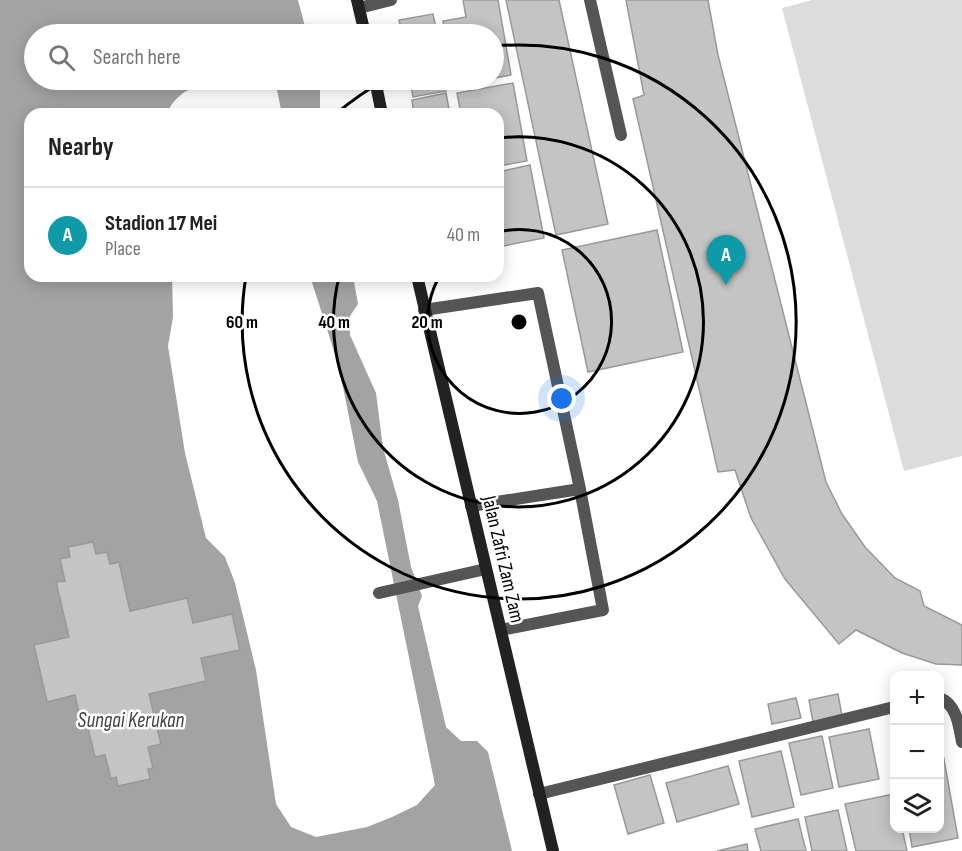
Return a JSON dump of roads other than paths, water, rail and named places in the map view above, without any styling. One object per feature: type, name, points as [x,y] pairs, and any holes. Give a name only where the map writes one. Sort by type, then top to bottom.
[{"type":"main road","points":[[358,4],[363,24]]},
{"type":"main road","points":[[377,90],[381,108]]},
{"type":"main road","name":"Jalan Zafri Zam Zam","points":[[418,282],[553,851]]},
{"type":"street","points":[[358,4],[391,0]]},
{"type":"street","points":[[591,0],[621,135]]},
{"type":"street","points":[[424,310],[538,293],[603,610],[501,630]]},
{"type":"street","points":[[471,506],[580,489]]},
{"type":"street","points":[[379,593],[486,569]]},
{"type":"street","points":[[944,700],[949,702],[953,711],[962,742]]},
{"type":"street","points":[[539,794],[890,708]]},
{"type":"water","name":"Sungai Kerukan","points":[[0,0],[298,0],[304,24],[24,24],[24,90],[189,90],[181,95],[170,108],[24,108],[24,282],[172,282],[173,317],[168,346],[185,453],[206,538],[225,557],[235,583],[256,670],[276,804],[291,827],[316,837],[367,827],[392,817],[417,805],[435,785],[377,501],[358,462],[339,367],[312,282],[354,282],[358,304],[350,316],[350,335],[376,393],[383,448],[398,500],[411,567],[422,596],[418,606],[446,727],[461,741],[477,741],[488,752],[512,851],[0,851]]},
{"type":"water","points":[[277,90],[320,90],[320,108],[281,108]]},
{"type":"place","name":"Stadion 17 Mei","points":[[726,285]]}]
